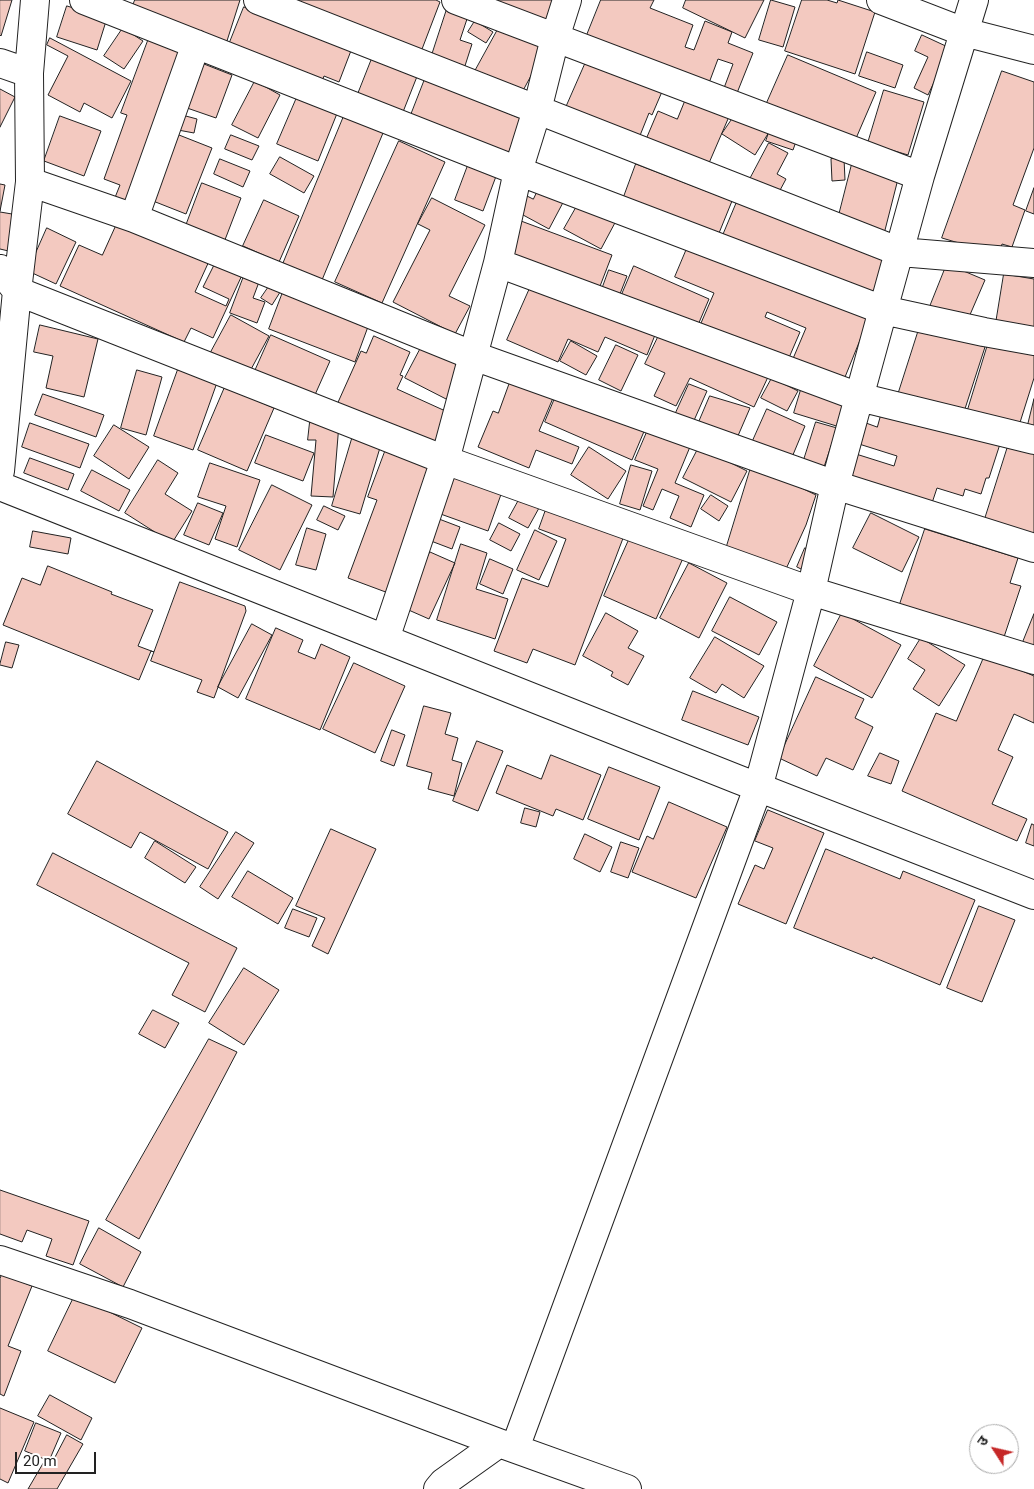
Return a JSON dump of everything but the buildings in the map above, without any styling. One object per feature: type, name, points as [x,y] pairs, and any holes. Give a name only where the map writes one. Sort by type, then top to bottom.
[{"type":"street","points":[[0,471],[17,291],[30,182],[29,73],[35,0]]},
{"type":"street","points":[[84,0],[518,171],[882,310],[1034,341]]},
{"type":"street","points":[[258,0],[900,252],[1034,263]]},
{"type":"street","points":[[456,0],[920,176]]},
{"type":"street","points":[[385,639],[445,460],[498,263],[518,171],[567,0]]},
{"type":"street","points":[[881,0],[964,32],[1034,50]]},
{"type":"street","points":[[438,1489],[443,1483],[507,1446],[758,788],[811,591],[835,485],[882,310],[920,176],[974,0]]},
{"type":"street","points":[[134,218],[196,44]]},
{"type":"street","points":[[0,63],[29,73]]},
{"type":"street","points":[[30,182],[134,218],[474,356],[835,485],[1034,548]]},
{"type":"street","points":[[498,263],[859,397],[1034,440]]},
{"type":"street","points":[[0,269],[17,291],[445,460],[811,591],[1034,660]]},
{"type":"street","points":[[0,486],[758,788],[1034,895]]},
{"type":"street","points":[[0,1260],[130,1304],[507,1446],[627,1489]]}]
